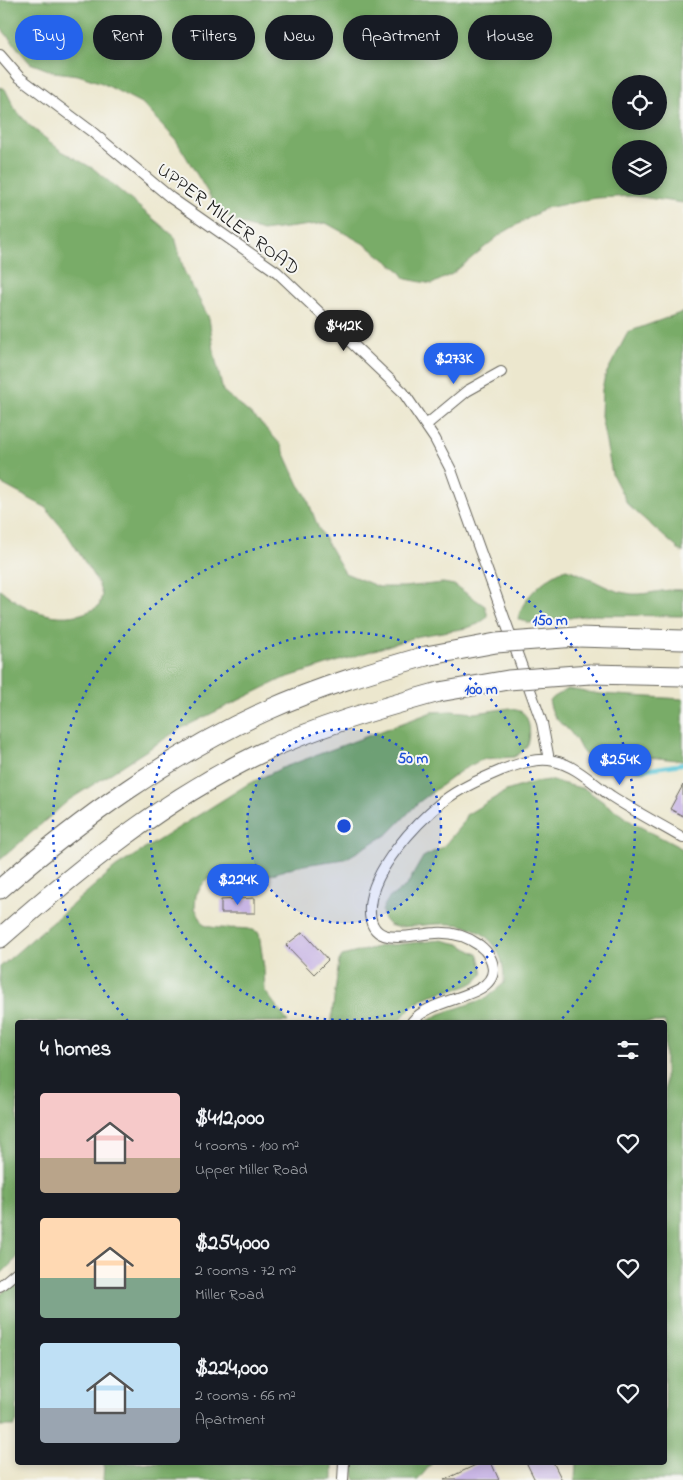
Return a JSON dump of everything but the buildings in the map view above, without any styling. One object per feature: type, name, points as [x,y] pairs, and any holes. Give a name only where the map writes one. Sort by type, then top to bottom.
[{"type":"highway","points":[[0,889],[122,792],[221,732],[315,691],[426,656],[496,643],[577,637],[683,640]]},
{"type":"highway","points":[[0,938],[109,847],[159,811],[205,783],[260,754],[315,731],[374,710],[439,692],[508,680],[590,674],[683,676]]},
{"type":"street","name":"UPPER MILLER ROAD","points":[[0,54],[20,77],[91,131],[171,198],[277,272],[403,392],[426,425],[444,456],[458,488],[542,723],[549,760]]},
{"type":"street","points":[[426,425],[468,391],[501,372]]},
{"type":"street","points":[[414,1020],[424,1010],[434,1005],[482,989],[492,978],[493,966],[487,952],[463,937],[435,933],[399,938],[382,934],[372,920],[370,905],[376,884],[384,869],[417,826],[456,792],[510,767],[549,760],[571,767],[613,797],[683,838]]},
{"type":"street","points":[[0,1286],[15,1274]]},
{"type":"street","points":[[343,1480],[344,1465]]},
{"type":"green space","points":[[0,0],[683,0],[683,203],[633,196],[596,198],[546,208],[501,234],[452,274],[432,284],[406,279],[399,270],[366,245],[326,223],[262,231],[239,223],[219,211],[176,140],[143,104],[102,83],[78,75],[54,72],[30,63],[28,60],[83,60],[83,15],[15,15],[15,45],[0,27]]},
{"type":"green space","points":[[0,87],[5,89],[15,109],[29,125],[60,150],[94,169],[175,237],[184,271],[209,318],[223,391],[259,421],[281,445],[299,485],[306,495],[318,527],[345,573],[379,587],[404,587],[443,583],[454,585],[485,606],[488,617],[478,624],[467,628],[419,636],[282,679],[180,729],[69,800],[0,860],[0,589],[22,605],[47,614],[60,616],[73,616],[99,606],[102,595],[98,583],[67,534],[45,507],[0,483]]},
{"type":"green space","points":[[683,312],[683,553],[628,505],[612,474],[601,416],[602,389],[605,376],[628,332]]},
{"type":"green space","points":[[566,569],[623,593],[638,594],[683,590],[683,616],[590,615],[529,623],[518,619],[524,603],[536,589],[551,577]]},
{"type":"green space","points":[[568,689],[600,694],[683,699],[683,761],[644,757],[591,758],[587,756],[576,739],[553,714],[551,708],[549,700]]},
{"type":"green space","points":[[510,708],[522,712],[527,718],[529,743],[523,751],[514,757],[483,759],[462,770],[419,802],[388,834],[345,859],[297,866],[267,876],[245,869],[214,874],[202,885],[196,895],[195,908],[204,925],[218,928],[248,929],[259,933],[265,991],[287,1020],[15,1020],[15,1260],[0,1275],[0,967],[116,867],[248,784],[282,768],[432,712],[475,713]]},
{"type":"green space","points":[[549,780],[585,789],[633,823],[683,849],[683,1480],[575,1480],[576,1465],[667,1465],[667,1020],[430,1020],[440,1014],[487,998],[504,983],[504,971],[497,950],[483,934],[463,925],[437,924],[396,927],[389,925],[384,919],[382,911],[389,898],[407,885],[423,857],[443,847],[463,823],[466,815],[506,791],[534,782]]},
{"type":"green space","points":[[442,940],[459,944],[479,955],[483,973],[469,985],[421,1000],[401,1020],[331,1020],[339,961],[342,956],[381,946]]},
{"type":"green space","points":[[15,1281],[14,1426],[1,1426],[0,1295]]},
{"type":"green space","points":[[104,1465],[333,1465],[333,1480],[103,1480]]},
{"type":"green space","points":[[353,1465],[430,1465],[418,1480],[355,1480]]},
{"type":"waterway","points":[[595,762],[642,770],[683,764]]}]
